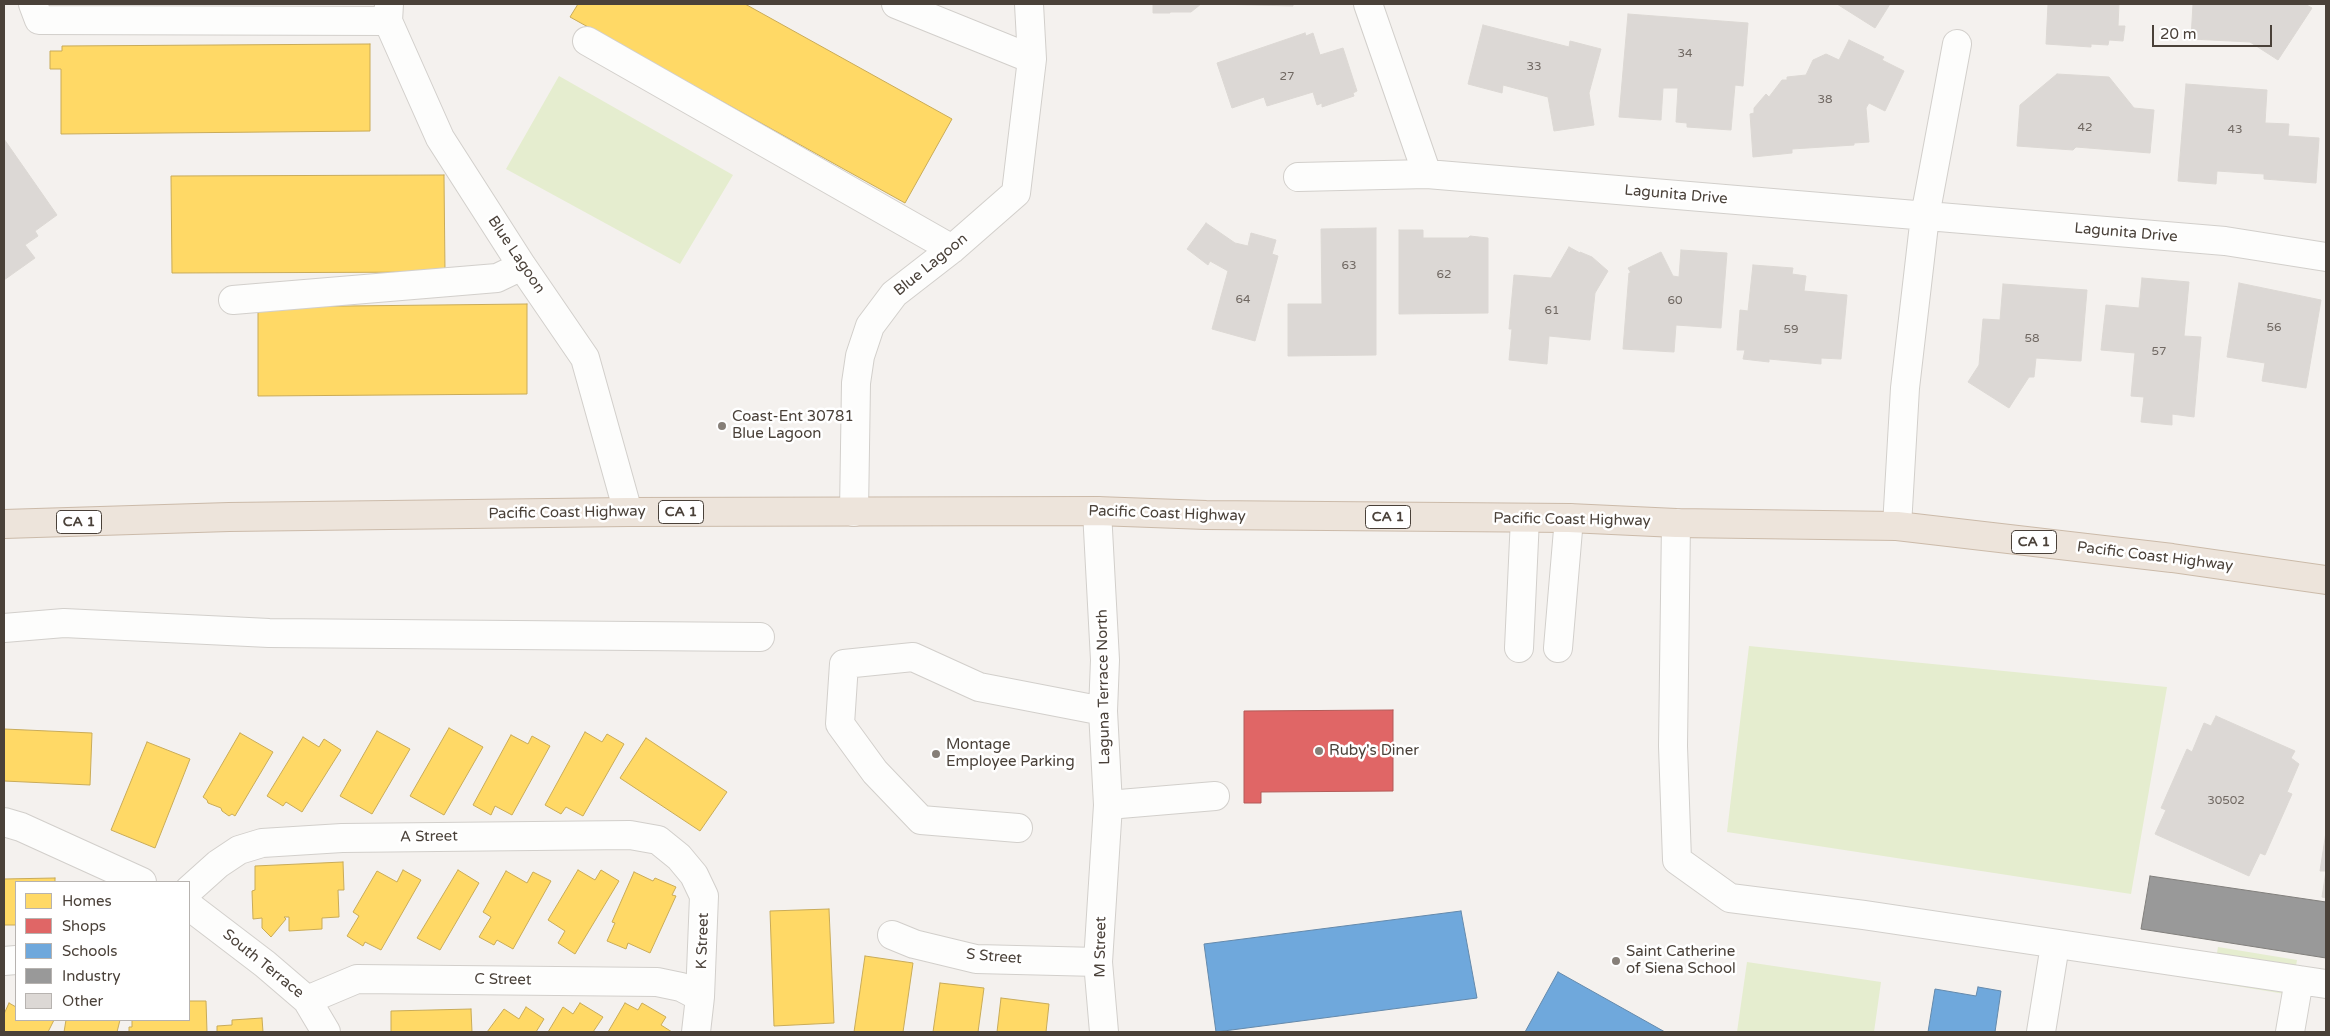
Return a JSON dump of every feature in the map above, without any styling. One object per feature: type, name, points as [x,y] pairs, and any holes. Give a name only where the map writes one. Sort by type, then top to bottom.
[{"type":"highway","name":"Pacific Coast Highway","points":[[4,524],[229,517],[628,512],[1097,511],[1236,516],[1569,518],[1896,526],[2172,558],[2326,580]]},
{"type":"street","points":[[33,4],[39,20],[388,12]]},
{"type":"street","points":[[896,4],[1032,59]]},
{"type":"street","name":"Blue Lagoon","points":[[854,512],[856,383],[860,356],[870,326],[894,294],[952,249],[1016,192],[1032,59],[1029,4]]},
{"type":"street","points":[[1368,4],[1427,174]]},
{"type":"street","name":"Blue Lagoon","points":[[388,12],[440,138],[522,266],[585,358],[628,512]]},
{"type":"street","points":[[587,41],[952,249]]},
{"type":"street","points":[[1896,526],[1906,388],[1925,216],[1957,44]]},
{"type":"street","name":"Lagunita Drive","points":[[1298,176],[1427,174],[2224,242],[2326,257]]},
{"type":"street","points":[[233,300],[497,278],[522,266]]},
{"type":"street","name":"Laguna Terrace North","points":[[1097,511],[1105,660],[1103,711],[1108,805],[1104,862]]},
{"type":"street","points":[[1519,648],[1525,518]]},
{"type":"street","points":[[1558,648],[1569,518]]},
{"type":"street","points":[[1676,522],[1673,746],[1677,860],[1730,898],[1864,915],[2326,984]]},
{"type":"street","points":[[4,628],[64,623],[269,633],[760,637]]},
{"type":"street","points":[[1018,828],[921,820],[875,772],[840,724],[844,664],[913,657],[979,687],[1103,711]]},
{"type":"street","points":[[1108,805],[1216,796]]},
{"type":"street","points":[[4,822],[21,827],[140,881]]},
{"type":"street","name":"A Street","points":[[190,889],[218,864],[239,850],[262,843],[342,838],[630,835],[658,840],[679,857]]},
{"type":"street","name":"K Street","points":[[679,857],[694,875],[704,896],[700,997],[696,1032]]},
{"type":"street","name":"M Street","points":[[1104,862],[1098,962],[1104,1032]]},
{"type":"street","name":"South Terrace","points":[[190,907],[265,964],[308,1000],[326,1032]]},
{"type":"street","name":"S Street","points":[[892,935],[914,944],[976,959],[1098,962]]},
{"type":"street","points":[[2041,1032],[2055,944]]},
{"type":"street","name":"C Street","points":[[308,1000],[357,979],[656,982],[681,987],[700,997]]},
{"type":"street","points":[[2290,1032],[2299,980]]},
{"type":"green space","points":[[559,76],[733,175],[680,264],[506,169]]},
{"type":"green space","points":[[1749,646],[2167,687],[2131,894],[1727,832]]},
{"type":"green space","points":[[2218,947],[2297,960],[2291,995],[2212,982]]},
{"type":"green space","points":[[1747,962],[1881,982],[1874,1032],[1737,1032]]},
{"type":"building: Homes","points":[[578,4],[745,4],[952,119],[905,203],[570,17]]},
{"type":"building: Homes","points":[[370,44],[370,131],[61,134],[61,69],[50,69],[50,51],[62,51],[62,46]]},
{"type":"building: Homes","points":[[444,175],[445,272],[172,273],[171,176]]},
{"type":"building: Homes","points":[[527,304],[527,394],[258,396],[258,307]]},
{"type":"building: Homes","points":[[449,728],[483,747],[444,815],[410,796]]},
{"type":"building: Homes","points":[[4,729],[92,733],[90,785],[4,781]]},
{"type":"building: Homes","points":[[377,731],[410,749],[372,814],[340,796]]},
{"type":"building: Homes","points":[[585,732],[602,742],[607,734],[624,744],[583,816],[566,807],[561,814],[545,805]]},
{"type":"building: Homes","points":[[240,733],[273,752],[235,816],[232,814],[229,816],[221,808],[208,803],[203,797]]},
{"type":"building: Homes","points":[[511,735],[528,744],[532,736],[550,746],[512,815],[495,806],[491,815],[473,805]]},
{"type":"building: Homes","points":[[303,737],[319,747],[324,739],[341,750],[302,812],[286,802],[283,806],[267,796]]},
{"type":"building: Homes","points":[[646,738],[727,792],[700,831],[620,778]]},
{"type":"building: Homes","points":[[147,742],[190,759],[155,848],[111,830]]},
{"type":"building: Homes","points":[[343,862],[344,890],[338,890],[339,917],[322,918],[322,929],[289,931],[289,917],[284,917],[286,919],[271,937],[262,928],[262,918],[253,919],[252,891],[255,890],[255,866]]},
{"type":"building: Homes","points":[[403,870],[421,880],[381,950],[365,942],[363,946],[347,936],[359,916],[353,912],[377,871],[397,882]]},
{"type":"building: Homes","points":[[458,870],[479,883],[440,950],[417,938]]},
{"type":"building: Homes","points":[[578,870],[595,880],[601,870],[619,881],[575,954],[558,943],[565,931],[548,920]]},
{"type":"building: Homes","points":[[506,871],[527,883],[533,872],[551,881],[513,949],[497,940],[494,945],[479,937],[491,917],[483,912]]},
{"type":"building: Homes","points":[[634,872],[653,881],[655,878],[676,887],[672,895],[676,896],[650,953],[628,943],[626,949],[607,941],[615,923],[612,922]]},
{"type":"building: Homes","points":[[55,878],[55,881],[15,881],[15,925],[4,925],[4,879]]},
{"type":"building: Homes","points":[[829,909],[834,1023],[774,1026],[770,911]]},
{"type":"building: Homes","points":[[865,956],[913,963],[903,1032],[854,1032]]},
{"type":"building: Homes","points":[[940,983],[984,988],[978,1032],[933,1032]]},
{"type":"building: Homes","points":[[1001,998],[1049,1004],[1046,1032],[997,1032]]},
{"type":"building: Homes","points":[[190,1001],[206,1001],[207,1032],[129,1032],[129,1027],[132,1027],[132,1021],[190,1021]]},
{"type":"building: Homes","points":[[9,1003],[15,1006],[15,1021],[54,1021],[48,1032],[4,1032],[4,1014]]},
{"type":"building: Homes","points":[[580,1003],[603,1017],[593,1032],[548,1032],[563,1007],[573,1014]]},
{"type":"building: Homes","points":[[625,1003],[638,1010],[642,1003],[666,1017],[661,1025],[672,1032],[608,1032]]},
{"type":"building: Homes","points":[[526,1007],[544,1019],[536,1032],[487,1032],[504,1009],[519,1019]]},
{"type":"building: Homes","points":[[471,1009],[472,1032],[391,1032],[391,1011]]},
{"type":"building: Homes","points":[[262,1018],[263,1032],[217,1032],[217,1026],[232,1025],[232,1020]]},
{"type":"building: Homes","points":[[66,1021],[120,1021],[117,1032],[64,1032]]},
{"type":"building: Shops","name":"Ruby's Diner","points":[[1393,710],[1393,791],[1261,792],[1261,803],[1244,803],[1244,711]]},
{"type":"building: Schools","points":[[1461,911],[1477,998],[1216,1032],[1204,944]]},
{"type":"building: Schools","points":[[1558,972],[1665,1032],[1525,1032]]},
{"type":"building: Schools","points":[[1978,987],[2001,991],[1995,1032],[1928,1032],[1935,989],[1976,996]]},
{"type":"building: Industry","points":[[2150,876],[2326,902],[2326,958],[2141,929]]},
{"type":"building: Other","points":[[1153,4],[1201,4],[1191,12],[1153,13]]},
{"type":"building: Other","points":[[1215,4],[1293,4],[1293,6]]},
{"type":"building: Other","points":[[1837,4],[1890,4],[1875,28]]},
{"type":"building: Other","points":[[2048,4],[2119,4],[2118,26],[2125,26],[2123,41],[2109,40],[2108,45],[2091,44],[2091,47],[2046,44]]},
{"type":"building: Other","points":[[2193,4],[2305,4],[2312,8],[2278,60],[2250,42],[2191,39]]},
{"type":"building: Other","points":[[1628,14],[1748,23],[1743,86],[1735,85],[1731,130],[1687,127],[1687,123],[1676,122],[1678,88],[1663,88],[1661,120],[1619,117]]},
{"type":"building: Other","points":[[1483,25],[1569,47],[1570,41],[1601,49],[1589,93],[1594,125],[1554,131],[1548,97],[1503,85],[1502,93],[1468,84]]},
{"type":"building: Other","points":[[1305,33],[1306,36],[1313,33],[1320,55],[1343,48],[1357,91],[1353,93],[1354,96],[1322,107],[1322,103],[1317,105],[1313,92],[1267,106],[1264,97],[1232,108],[1217,63]]},
{"type":"building: Other","points":[[1849,40],[1884,57],[1882,60],[1904,71],[1885,111],[1869,103],[1866,108],[1869,142],[1854,143],[1854,145],[1792,149],[1792,153],[1753,157],[1750,114],[1754,113],[1754,108],[1766,94],[1769,97],[1782,80],[1787,80],[1787,77],[1806,75],[1813,60],[1826,54],[1839,60]]},
{"type":"building: Other","points":[[2057,74],[2109,77],[2134,108],[2154,110],[2150,153],[2076,147],[2073,150],[2017,146],[2020,105]]},
{"type":"building: Other","points":[[2186,84],[2267,90],[2265,123],[2289,124],[2288,136],[2319,138],[2316,183],[2264,179],[2264,174],[2217,171],[2216,184],[2178,181]]},
{"type":"building: Other","points":[[4,139],[57,215],[35,231],[38,236],[25,245],[35,258],[4,280]]},
{"type":"building: Other","points":[[1206,223],[1235,243],[1248,246],[1251,233],[1276,240],[1272,254],[1278,256],[1255,341],[1212,329],[1228,271],[1210,261],[1208,265],[1187,249]]},
{"type":"building: Other","points":[[1376,228],[1376,355],[1288,356],[1288,304],[1322,304],[1321,229]]},
{"type":"building: Other","points":[[1399,230],[1423,230],[1423,238],[1468,238],[1470,236],[1488,238],[1488,313],[1399,314]]},
{"type":"building: Other","points":[[1569,247],[1592,257],[1608,271],[1595,293],[1590,340],[1549,336],[1547,364],[1509,360],[1512,329],[1509,329],[1514,275],[1551,278]]},
{"type":"building: Other","points":[[1681,250],[1727,253],[1721,328],[1676,325],[1674,352],[1623,349],[1629,273],[1631,273],[1628,268],[1661,252],[1673,276],[1679,277]]},
{"type":"building: Other","points":[[1753,265],[1793,268],[1792,274],[1806,276],[1804,291],[1847,295],[1841,359],[1821,358],[1821,364],[1769,359],[1769,362],[1743,359],[1745,350],[1737,350],[1740,310],[1748,311]]},
{"type":"building: Other","points":[[2142,278],[2189,282],[2184,336],[2201,337],[2194,417],[2172,414],[2172,425],[2141,422],[2144,397],[2131,396],[2135,353],[2101,350],[2106,305],[2139,308]]},
{"type":"building: Other","points":[[2239,283],[2321,300],[2306,388],[2262,381],[2265,363],[2227,357]]},
{"type":"building: Other","points":[[2003,284],[2087,290],[2081,361],[2036,358],[2034,377],[2029,377],[2009,408],[1968,382],[1979,365],[1983,319],[2000,320]]},
{"type":"building: Other","points":[[2216,716],[2295,751],[2291,758],[2299,764],[2287,792],[2292,794],[2265,855],[2260,853],[2249,876],[2155,834],[2166,810],[2161,808],[2187,749],[2192,752],[2204,723],[2211,726]]},
{"type":"building: Other","points":[[2326,832],[2326,871],[2320,871]]},
{"type":"building: Other","points":[[2326,871],[2326,898],[2322,897]]},
{"type":"place","name":"Coast-Ent 30781 Blue Lagoon","points":[[722,426]]},
{"type":"place","name":"Ruby's Diner","points":[[1319,751]]},
{"type":"place","name":"Montage Employee Parking","points":[[936,754]]},
{"type":"place","name":"Saint Catherine of Siena School","points":[[1616,961]]}]
